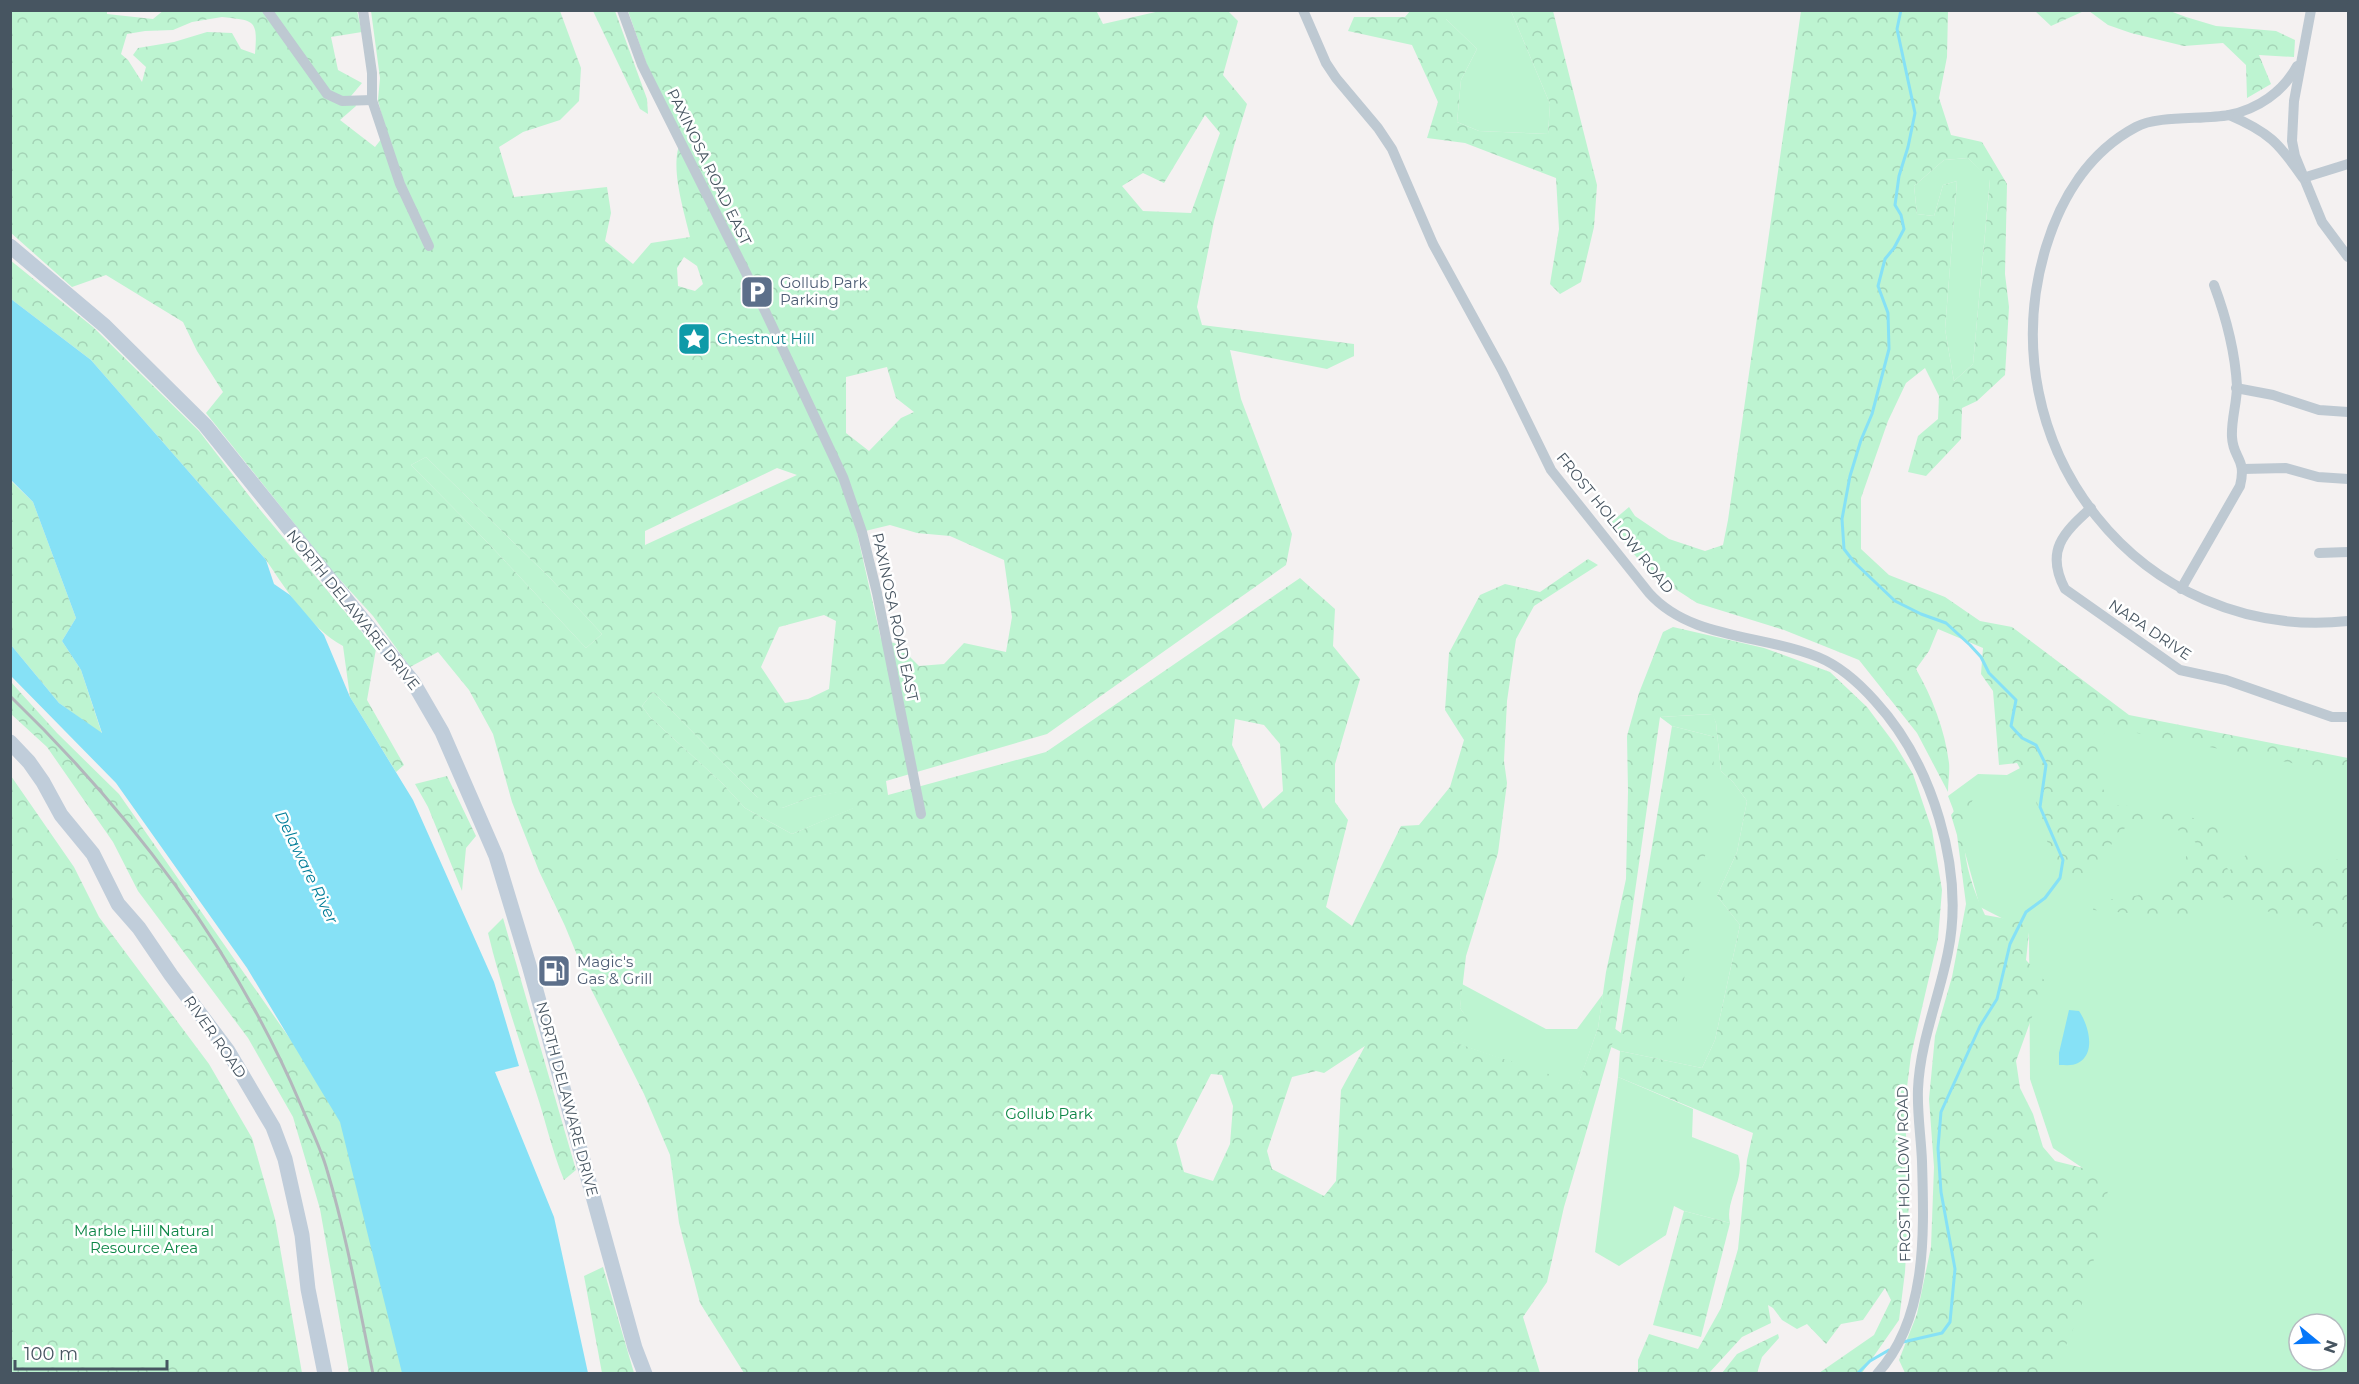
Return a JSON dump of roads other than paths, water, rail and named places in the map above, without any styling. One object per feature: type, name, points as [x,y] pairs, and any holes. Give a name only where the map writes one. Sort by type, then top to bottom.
[{"type":"main road","name":"NORTH DELAWARE DRIVE","points":[[10,246],[105,326],[205,425],[413,682],[442,732],[499,867],[530,965],[635,1348],[645,1374]]},
{"type":"main road","name":"RIVER ROAD","points":[[10,742],[43,782],[61,815],[93,855],[118,904],[139,928],[228,1051],[273,1128],[285,1159],[302,1235],[308,1289],[325,1374]]},
{"type":"street","points":[[267,10],[327,94],[342,101],[372,100]]},
{"type":"street","points":[[363,10],[372,73],[372,100],[400,184],[429,246]]},
{"type":"street","name":"PAXINOSA ROAD EAST","points":[[622,10],[642,65],[792,366],[843,477],[862,531],[877,593],[921,814]]},
{"type":"street","name":"FROST HOLLOW ROAD","points":[[1303,10],[1326,63],[1392,149],[1433,244],[1502,370],[1551,470],[1648,593],[1664,607],[1702,626],[1816,656],[1830,662],[1845,672],[1890,718],[1917,760],[1937,811],[1946,850],[1953,896],[1952,925],[1948,954],[1921,1056],[1917,1109],[1922,1159],[1920,1270],[1913,1305],[1903,1333],[1877,1374]]},
{"type":"street","points":[[2311,10],[2294,101],[2292,132],[2295,156],[2322,222],[2349,257]]},
{"type":"street","points":[[2301,58],[2290,79],[2273,95],[2248,111],[2139,125],[2113,141],[2088,165],[2069,193],[2051,232],[2040,268],[2034,311],[2038,392],[2049,432],[2075,487],[2123,545],[2154,572],[2181,589],[2213,604],[2254,617],[2308,624],[2349,621]]},
{"type":"street","points":[[2229,115],[2270,136],[2281,146],[2304,178]]},
{"type":"street","points":[[2304,178],[2349,164]]},
{"type":"street","points":[[2181,589],[2240,486],[2243,469],[2233,445],[2232,436],[2236,388],[2230,337],[2214,285]]},
{"type":"street","points":[[2236,388],[2262,392],[2319,410],[2349,412]]},
{"type":"street","points":[[2243,469],[2286,468],[2318,477],[2349,479]]},
{"type":"street","name":"NAPA DRIVE","points":[[2091,508],[2069,528],[2057,551],[2057,569],[2066,589],[2180,670],[2226,680],[2332,717],[2349,717]]},
{"type":"street","points":[[2319,553],[2349,552]]},
{"type":"water","name":"Delaware River","points":[[11,299],[91,360],[266,560],[274,584],[290,595],[324,635],[350,697],[413,800],[494,982],[519,1066],[495,1072],[554,1217],[588,1373],[402,1373],[340,1122],[247,968],[116,783],[11,676],[11,645],[59,703],[102,733],[81,670],[62,641],[76,618],[33,502],[11,480]]},
{"type":"water","points":[[2069,1010],[2079,1011],[2088,1031],[2089,1046],[2084,1058],[2078,1063],[2059,1065],[2059,1053]]},
{"type":"waterway","points":[[1901,10],[1897,29],[1915,113],[1899,176],[1895,205],[1901,215],[1904,229],[1885,259],[1878,286],[1888,313],[1889,349],[1872,414],[1850,476],[1842,519],[1844,549],[1854,562],[1895,601],[1946,623],[1981,657],[1989,673],[2016,700],[2011,726],[2022,738],[2036,745],[2046,765],[2040,807],[2063,860],[2060,878],[2045,898],[2026,912],[2010,944],[1997,999],[1980,1026],[1941,1112],[1938,1148],[1941,1192],[1955,1269],[1950,1322],[1942,1333],[1903,1342]]},
{"type":"waterway","points":[[1857,1374],[1870,1361],[1889,1350]]},
{"type":"railway","points":[[10,696],[97,787],[176,886],[244,991],[274,1046],[322,1153],[347,1246],[373,1374]]},
{"type":"place","name":"Gollub Park Parking","points":[[757,292]]},
{"type":"place","name":"Chestnut Hill","points":[[694,339]]},
{"type":"place","name":"Magic's Gas & Grill","points":[[554,971]]},
{"type":"park label","name":"Gollub Park","points":[[1049,1114]]},
{"type":"park label","name":"Marble Hill Natural Resource Area","points":[[144,1240]]}]
